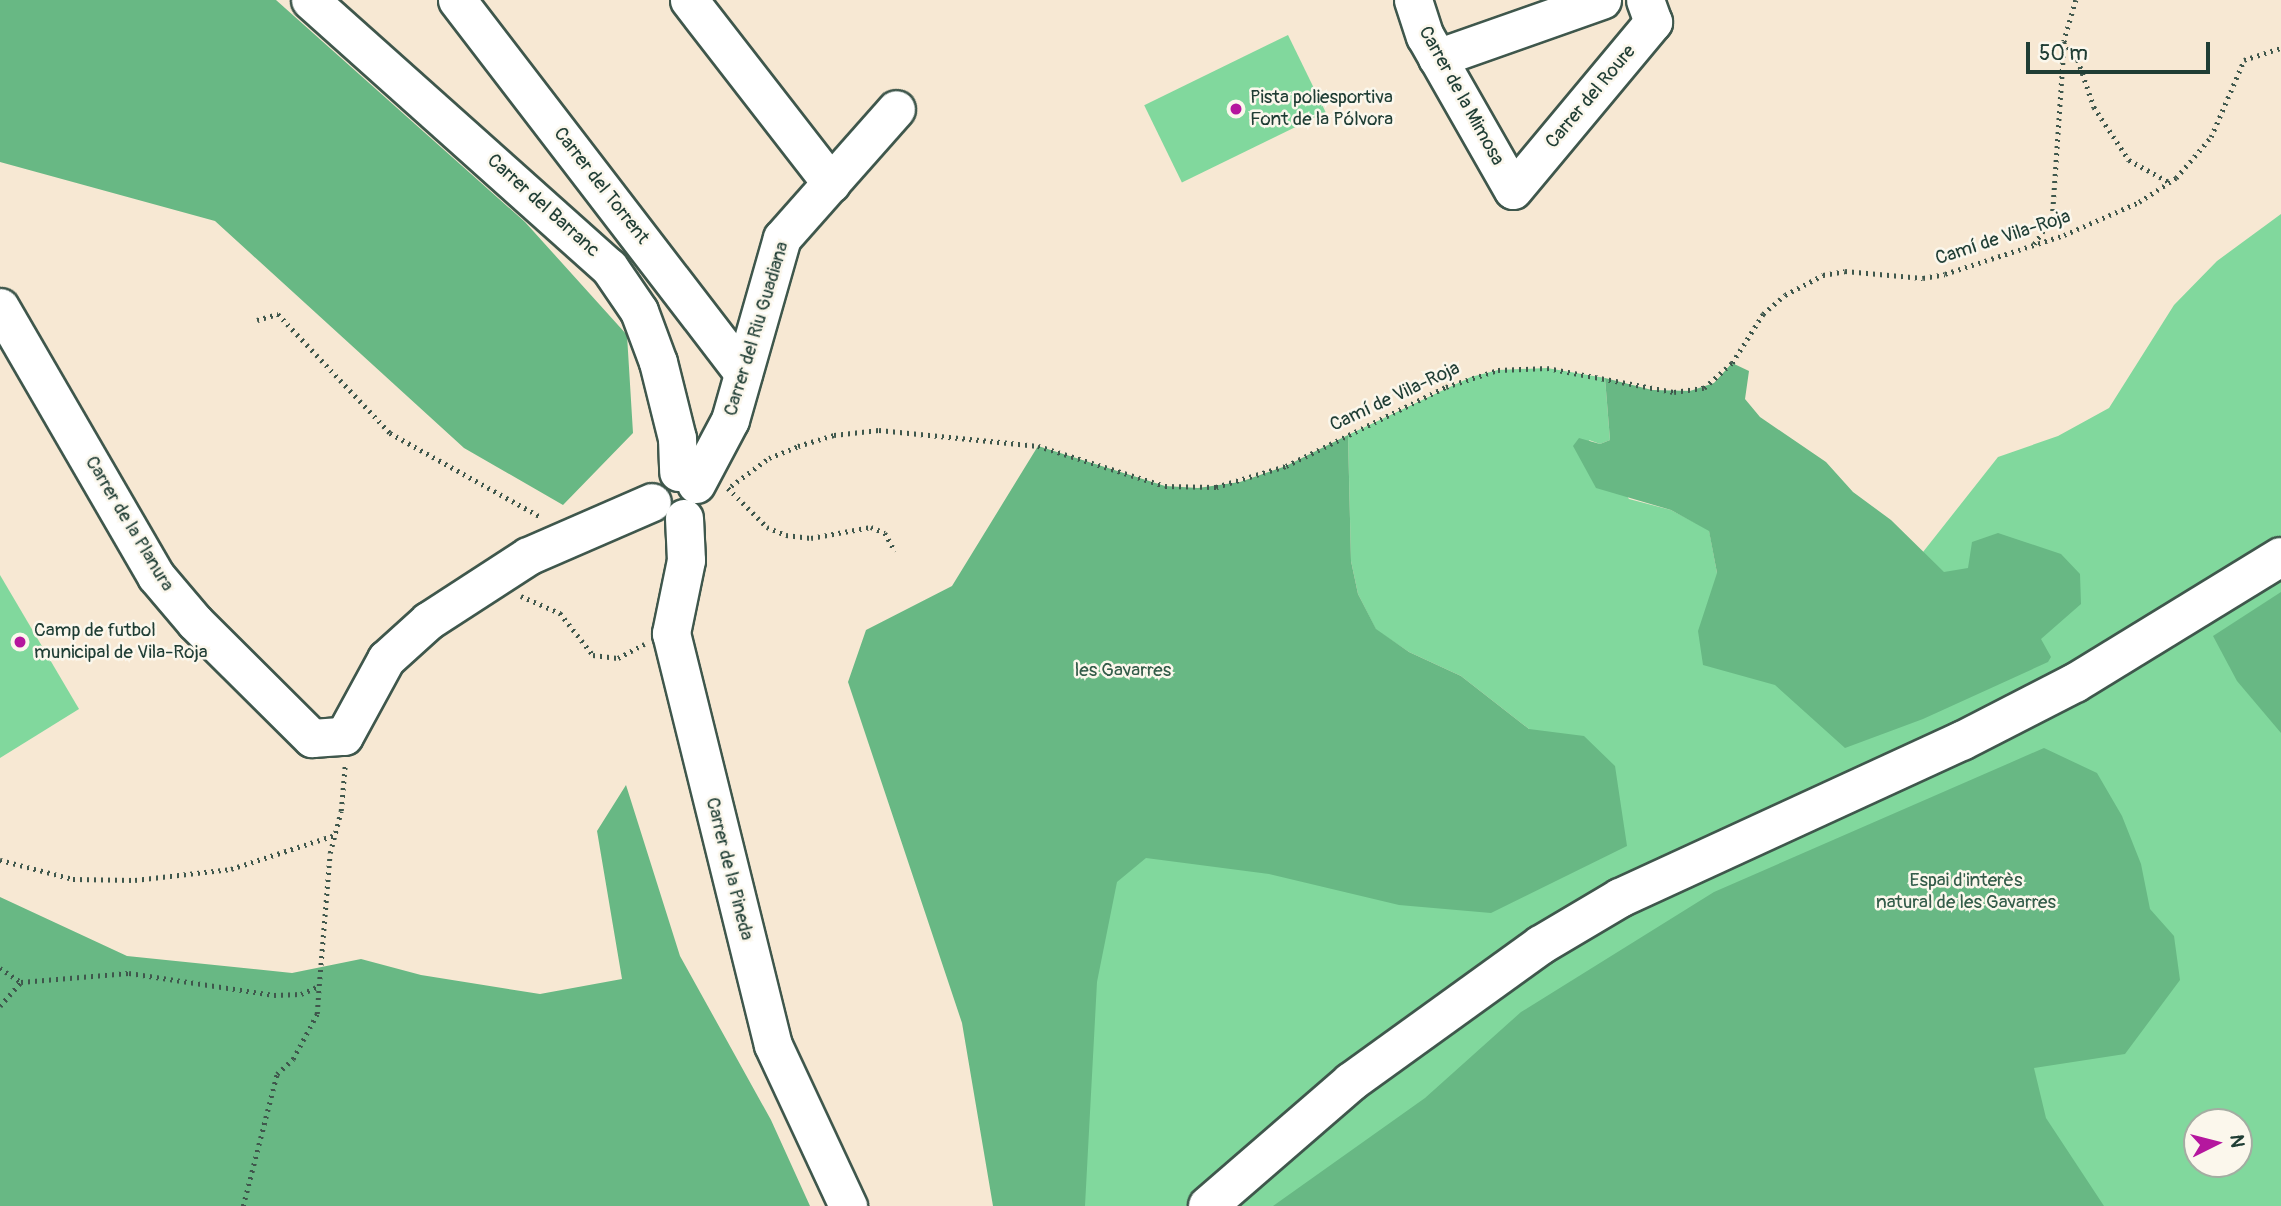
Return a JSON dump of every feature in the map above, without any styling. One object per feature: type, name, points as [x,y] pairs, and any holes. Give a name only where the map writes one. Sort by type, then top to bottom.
[{"type":"highway","points":[[1208,1206],[1351,1082],[1491,976],[1552,938],[1620,898],[1962,741],[2076,683],[2281,557]]},
{"type":"street","name":"Carrer del Barranc","points":[[310,0],[609,267],[639,311],[658,362],[677,438],[697,491]]},
{"type":"street","name":"Carrer del Torrent","points":[[457,0],[743,373]]},
{"type":"street","points":[[690,0],[831,183]]},
{"type":"street","name":"Carrer de la Mimosa","points":[[1413,0],[1437,58],[1513,190]]},
{"type":"street","points":[[1437,58],[1562,7],[1602,0]]},
{"type":"street","name":"Carrer del Roure","points":[[1513,190],[1653,22],[1644,0]]},
{"type":"street","name":"Carrer del Riu Guadiana","points":[[697,491],[730,420],[782,238],[896,109]]},
{"type":"street","name":"Carrer de la Planura","points":[[0,307],[156,576],[297,727],[312,738],[344,736]]},
{"type":"street","points":[[344,736],[372,681],[405,639],[488,579],[568,536],[652,502],[668,519],[697,491]]},
{"type":"street","name":"Carrer de la Pineda","points":[[697,491],[672,631],[773,1045],[848,1206]]},
{"type":"path","points":[[2032,247],[2052,218],[2064,41],[2076,0]]},
{"type":"path","points":[[2064,41],[2078,61],[2094,107],[2117,146],[2148,173],[2170,182]]},
{"type":"path","name":"Camí de Vila-Roja","points":[[697,491],[798,446],[841,433],[880,430],[1017,442],[1165,486],[1216,487],[1286,466],[1446,387],[1497,370],[1560,370],[1674,392],[1704,388],[1732,363],[1763,314],[1785,295],[1823,275],[1844,271],[1923,278],[2032,247],[2128,207],[2170,182],[2190,165],[2220,122],[2244,60],[2281,48]]},
{"type":"path","points":[[257,320],[278,314],[390,433],[449,469],[531,509],[568,536]]},
{"type":"path","points":[[697,491],[786,535],[811,538],[871,527],[886,533],[895,551]]},
{"type":"path","points":[[513,595],[531,597],[560,613],[583,648],[601,658],[631,652],[668,625],[672,631]]},
{"type":"path","points":[[243,1206],[277,1074],[293,1059],[317,1014],[335,835],[345,771],[344,736]]},
{"type":"path","points":[[0,860],[73,879],[135,880],[231,869],[335,835]]},
{"type":"path","points":[[0,968],[21,982],[129,973],[274,995],[301,994],[319,986]]},
{"type":"path","points":[[0,1006],[21,982]]},
{"type":"green space","points":[[0,0],[276,0],[525,222],[627,335],[633,433],[563,505],[464,448],[215,221],[0,162]]},
{"type":"green space","name":"Pista poliesportiva Font de la Pólvora","points":[[1288,35],[1326,112],[1182,182],[1144,105]]},
{"type":"green space","name":"Espai d'interès natural de les Gavarres","points":[[2281,214],[2281,1206],[1040,1206],[1005,900],[1529,729],[1461,676],[1409,652],[1376,630],[1358,594],[1351,561],[1348,435],[1471,377],[1498,370],[1547,368],[1605,378],[1610,440],[1600,444],[1589,440],[1629,499],[1671,510],[1709,530],[1717,573],[1871,592],[1923,552],[1998,457],[2058,436],[2109,408],[2174,305],[2217,261]]},
{"type":"green space","points":[[1732,363],[1749,371],[1745,399],[1760,417],[1826,462],[1853,492],[1891,520],[1944,572],[1968,568],[1972,542],[1998,533],[2061,554],[2080,574],[2081,604],[2041,639],[2051,657],[2048,662],[1923,719],[1845,748],[1775,685],[1703,665],[1698,631],[1717,573],[1709,531],[1671,510],[1596,488],[1573,446],[1579,438],[1600,444],[1610,440],[1605,378],[1652,390],[1690,391],[1714,383]]},
{"type":"green space","name":"les Gavarres","points":[[1348,435],[1351,561],[1358,594],[1376,629],[1409,652],[1461,676],[1529,729],[1584,736],[1615,766],[1627,846],[1491,913],[1399,905],[1269,874],[1146,858],[1117,882],[1097,982],[1085,1206],[993,1206],[962,1023],[848,682],[866,630],[952,586],[1038,446],[1165,486],[1198,488],[1240,482],[1286,466]]},
{"type":"green space","name":"Camp de futbol municipal de Vila-Roja","points":[[0,575],[79,709],[0,758]]},
{"type":"green space","points":[[2281,592],[2281,733],[2237,681],[2213,636]]},
{"type":"green space","points":[[2044,748],[2097,773],[2122,816],[2141,864],[2150,909],[2174,936],[2180,980],[2125,1054],[2034,1068],[2046,1118],[2104,1206],[1273,1206],[1425,1098],[1521,1012],[1714,892]]},
{"type":"green space","points":[[626,785],[680,956],[771,1120],[810,1206],[0,1206],[0,897],[127,956],[292,973],[361,959],[421,975],[540,994],[622,979],[597,831]]},
{"type":"place","name":"Pista poliesportiva Font de la Pólvora","points":[[1236,109]]},
{"type":"place","name":"Camp de futbol municipal de Vila-Roja","points":[[20,642]]}]
